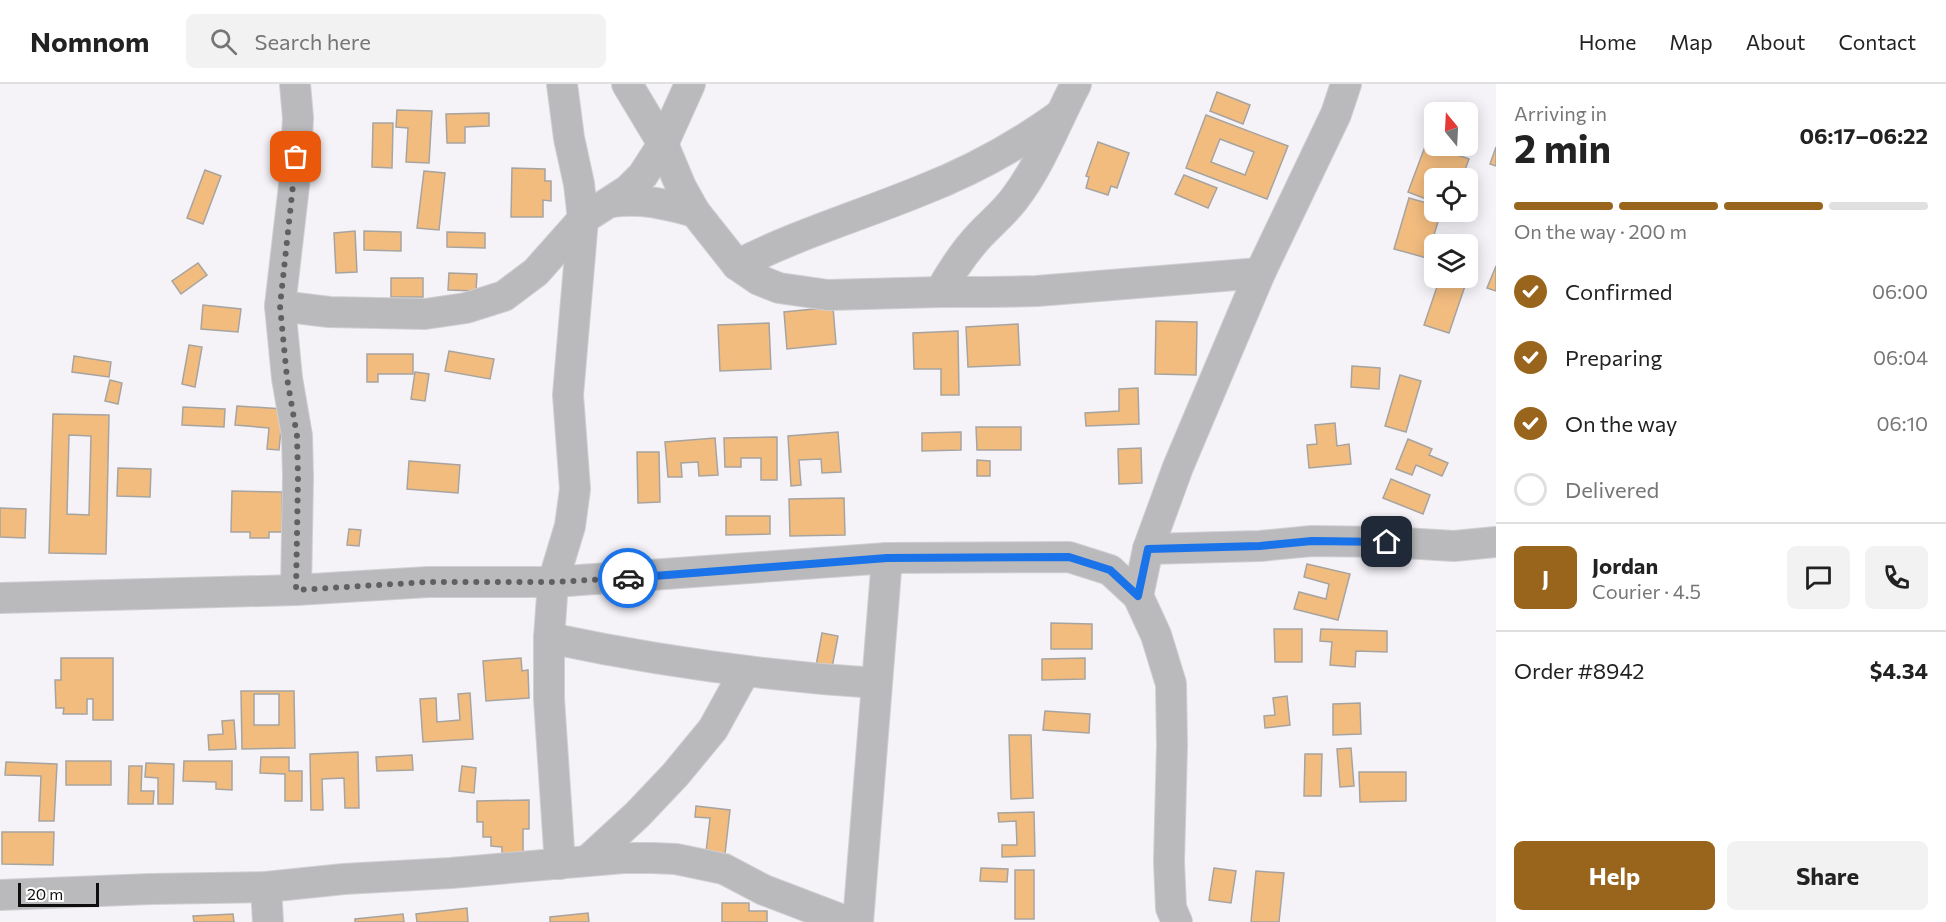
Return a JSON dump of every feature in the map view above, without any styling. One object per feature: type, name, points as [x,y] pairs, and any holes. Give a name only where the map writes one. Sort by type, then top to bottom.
[{"type":"street","points":[[295,84],[298,118],[295,177],[280,306],[287,378],[297,436],[296,590]]},
{"type":"street","points":[[562,84],[583,219],[568,395],[575,489],[570,525],[554,582],[549,638],[549,699],[574,862]]},
{"type":"street","points":[[627,84],[663,144],[681,187],[695,212],[737,265],[759,280],[779,288],[828,295],[1037,291],[1260,273]]},
{"type":"street","points":[[280,306],[329,312],[425,314],[466,308],[504,296],[536,272],[583,219],[628,190],[643,175],[663,144],[690,84]]},
{"type":"street","points":[[940,292],[951,272],[978,237],[1015,200],[1042,154],[1076,84]]},
{"type":"street","points":[[1138,596],[1148,549],[1178,467],[1260,273],[1336,114],[1346,84]]},
{"type":"street","points":[[737,265],[763,252],[922,190],[1002,153],[1031,136],[1060,114]]},
{"type":"street","points":[[611,202],[634,199],[695,212]]},
{"type":"street","points":[[1148,549],[1260,546],[1312,541],[1454,546],[1496,542]]},
{"type":"street","points":[[0,598],[296,590],[428,582],[554,582],[887,558],[1069,557],[1110,570],[1138,596],[1156,635],[1171,684],[1169,862],[1171,908],[1177,922]]},
{"type":"street","points":[[858,922],[887,558]]},
{"type":"street","points":[[549,638],[600,649],[745,671],[876,683]]},
{"type":"street","points":[[574,862],[637,815],[675,775],[713,729],[745,671]]},
{"type":"street","points":[[0,895],[266,887],[623,858],[676,859],[724,869],[764,891],[848,922]]},
{"type":"street","points":[[266,887],[268,922]]},
{"type":"building","points":[[1217,92],[1250,105],[1243,124],[1210,111]]},
{"type":"building","points":[[397,110],[432,111],[429,163],[406,162],[408,128],[396,127]]},
{"type":"building","points":[[489,113],[489,126],[465,127],[465,143],[447,143],[446,114]]},
{"type":"building","points":[[1206,115],[1288,146],[1267,199],[1186,168]],"holes":[[[1220,139],[1254,152],[1245,175],[1211,162]]]},
{"type":"building","points":[[373,123],[393,123],[392,168],[372,167]]},
{"type":"building","points":[[1098,142],[1129,153],[1117,188],[1111,186],[1108,195],[1086,188],[1089,177],[1086,176]]},
{"type":"building","points":[[1496,147],[1496,166],[1490,164]]},
{"type":"building","points":[[1424,149],[1424,156],[1460,156],[1469,159],[1466,168],[1424,168],[1424,198],[1408,192]]},
{"type":"building","points":[[512,168],[545,169],[545,181],[551,181],[551,201],[543,200],[543,217],[511,217]]},
{"type":"building","points":[[205,170],[221,176],[203,224],[187,218]]},
{"type":"building","points":[[424,171],[445,173],[439,230],[417,228]]},
{"type":"building","points":[[1184,175],[1217,188],[1208,208],[1175,194]]},
{"type":"building","points":[[1409,198],[1424,202],[1424,222],[1438,222],[1434,234],[1424,234],[1424,257],[1394,249]]},
{"type":"building","points":[[355,231],[357,272],[336,273],[334,233]]},
{"type":"building","points":[[364,231],[401,232],[401,251],[364,250]]},
{"type":"building","points":[[447,232],[485,233],[485,248],[447,247]]},
{"type":"building","points":[[198,263],[207,275],[181,294],[172,281]]},
{"type":"building","points":[[1496,266],[1496,291],[1487,288]]},
{"type":"building","points":[[449,273],[477,274],[476,291],[448,290]]},
{"type":"building","points":[[391,278],[423,278],[423,297],[391,297]]},
{"type":"building","points":[[1437,288],[1464,288],[1449,333],[1424,325]]},
{"type":"building","points":[[203,305],[241,309],[238,332],[201,329]]},
{"type":"building","points":[[833,307],[836,344],[787,349],[784,312]]},
{"type":"building","points":[[1156,321],[1197,322],[1196,375],[1155,374]]},
{"type":"building","points":[[769,323],[771,369],[720,371],[718,325]]},
{"type":"building","points":[[1018,324],[1020,365],[968,367],[966,327]]},
{"type":"building","points":[[958,331],[959,395],[941,395],[941,369],[914,369],[913,333]]},
{"type":"building","points":[[189,345],[202,347],[195,387],[182,384]]},
{"type":"building","points":[[449,351],[494,359],[490,379],[445,371]]},
{"type":"building","points":[[367,354],[413,354],[413,374],[378,374],[378,382],[367,382]]},
{"type":"building","points":[[74,356],[111,362],[109,377],[72,372]]},
{"type":"building","points":[[1352,366],[1380,368],[1379,389],[1351,387]]},
{"type":"building","points":[[415,372],[429,374],[425,401],[411,399]]},
{"type":"building","points":[[1400,375],[1421,381],[1406,432],[1385,426]]},
{"type":"building","points":[[110,380],[122,383],[118,404],[105,401]]},
{"type":"building","points":[[1138,388],[1139,424],[1086,426],[1085,413],[1119,411],[1119,389]]},
{"type":"building","points":[[237,406],[283,409],[279,450],[267,449],[269,428],[235,425]]},
{"type":"building","points":[[183,407],[225,409],[224,427],[182,425]]},
{"type":"building","points":[[53,414],[109,415],[106,554],[49,553]],"holes":[[[69,435],[91,436],[89,515],[67,514]]]},
{"type":"building","points":[[1335,423],[1337,446],[1349,444],[1351,464],[1309,468],[1307,445],[1317,444],[1315,425]]},
{"type":"building","points":[[976,427],[1021,427],[1021,450],[977,450]]},
{"type":"building","points":[[838,432],[841,472],[822,473],[821,459],[799,460],[801,485],[791,486],[788,436]]},
{"type":"building","points":[[961,432],[961,450],[922,451],[922,433]]},
{"type":"building","points":[[777,437],[777,480],[761,480],[761,458],[741,458],[741,467],[725,467],[724,438]]},
{"type":"building","points":[[715,438],[718,475],[699,476],[698,462],[681,463],[682,477],[668,477],[665,442]]},
{"type":"building","points":[[1408,439],[1432,449],[1429,455],[1448,463],[1442,476],[1416,465],[1412,475],[1396,469]]},
{"type":"building","points":[[1141,448],[1142,483],[1119,484],[1118,449]]},
{"type":"building","points":[[637,452],[659,452],[660,502],[638,503]]},
{"type":"building","points":[[977,460],[990,461],[990,476],[977,476]]},
{"type":"building","points":[[409,461],[460,465],[458,493],[407,489]]},
{"type":"building","points":[[118,468],[151,469],[150,497],[117,496]]},
{"type":"building","points":[[1391,479],[1430,495],[1423,514],[1383,498]]},
{"type":"building","points":[[232,491],[282,492],[282,532],[269,532],[269,538],[250,538],[250,532],[231,532]]},
{"type":"building","points":[[844,498],[845,535],[790,536],[789,499]]},
{"type":"building","points":[[0,508],[26,509],[25,538],[0,537]]},
{"type":"building","points":[[726,516],[770,516],[770,534],[726,535]]},
{"type":"building","points":[[349,529],[361,530],[359,546],[347,545]]},
{"type":"building","points":[[1307,564],[1350,574],[1338,620],[1294,609],[1299,592],[1326,599],[1329,584],[1304,577]]},
{"type":"building","points":[[1051,623],[1092,624],[1092,649],[1051,649]]},
{"type":"building","points":[[1274,629],[1302,629],[1302,662],[1275,662]]},
{"type":"building","points":[[1321,629],[1387,631],[1387,652],[1356,651],[1355,667],[1330,665],[1332,642],[1320,641]]},
{"type":"building","points":[[822,633],[838,636],[831,673],[815,671]]},
{"type":"building","points":[[61,658],[113,658],[113,720],[93,720],[93,699],[87,699],[87,714],[63,714],[64,708],[56,708],[55,680],[61,680]]},
{"type":"building","points":[[521,658],[522,671],[528,670],[529,698],[486,701],[483,661]]},
{"type":"building","points":[[1085,658],[1085,679],[1042,680],[1042,659]]},
{"type":"building","points":[[241,691],[294,691],[295,748],[242,749]],"holes":[[[254,694],[279,694],[279,725],[254,725]]]},
{"type":"building","points":[[470,693],[473,739],[423,742],[420,699],[436,698],[437,722],[460,720],[458,694]]},
{"type":"building","points":[[1287,696],[1290,725],[1265,728],[1264,716],[1275,715],[1273,698]]},
{"type":"building","points":[[1360,703],[1361,734],[1333,735],[1333,704]]},
{"type":"building","points":[[1045,711],[1090,714],[1089,733],[1043,730]]},
{"type":"building","points":[[234,720],[236,749],[209,750],[208,735],[223,734],[222,721]]},
{"type":"building","points":[[1009,735],[1031,735],[1033,798],[1011,799]]},
{"type":"building","points":[[1351,748],[1354,786],[1340,787],[1337,749]]},
{"type":"building","points":[[358,752],[359,808],[345,808],[344,778],[322,779],[323,810],[311,810],[310,754]]},
{"type":"building","points":[[1305,754],[1322,754],[1321,796],[1304,796]]},
{"type":"building","points":[[412,755],[413,770],[377,771],[376,757]]},
{"type":"building","points":[[261,757],[289,757],[289,771],[302,771],[302,801],[285,801],[285,774],[260,773]]},
{"type":"building","points":[[66,761],[111,761],[111,785],[66,785]]},
{"type":"building","points":[[184,761],[232,761],[232,790],[216,789],[216,782],[183,781]]},
{"type":"building","points":[[6,762],[57,764],[54,821],[39,821],[41,776],[5,775]]},
{"type":"building","points":[[146,763],[174,764],[173,804],[158,804],[158,778],[145,777]]},
{"type":"building","points":[[129,766],[142,766],[141,791],[154,791],[153,804],[128,804]]},
{"type":"building","points":[[462,766],[476,768],[474,793],[459,791]]},
{"type":"building","points":[[1359,772],[1406,772],[1406,801],[1360,802]]},
{"type":"building","points":[[529,800],[529,829],[523,829],[523,853],[502,853],[502,847],[491,846],[491,837],[483,837],[483,822],[477,822],[477,801]]},
{"type":"building","points":[[696,806],[730,810],[725,854],[706,852],[710,818],[695,817]]},
{"type":"building","points":[[1034,812],[1035,856],[1002,857],[1002,845],[1017,845],[1016,821],[999,822],[998,813]]},
{"type":"building","points":[[2,832],[54,832],[53,865],[2,864]]},
{"type":"building","points":[[981,868],[1008,869],[1007,882],[980,881]]},
{"type":"building","points":[[1214,868],[1236,871],[1231,903],[1209,900]]},
{"type":"building","points":[[1015,870],[1034,870],[1034,919],[1015,919]]},
{"type":"building","points":[[1256,871],[1284,873],[1279,922],[1251,922]]},
{"type":"building","points":[[722,903],[749,903],[749,911],[767,911],[767,922],[722,922]]},
{"type":"building","points":[[467,908],[468,922],[417,922],[416,914]]},
{"type":"building","points":[[588,913],[589,922],[550,922],[550,917]]},
{"type":"building","points":[[233,914],[234,922],[194,922],[193,916]]},
{"type":"building","points":[[403,914],[404,922],[355,922],[355,919]]},
{"type":"way so far","points":[[296,157],[280,306],[287,378],[297,436],[296,590],[428,582],[554,582],[628,578]]},
{"type":"route","points":[[628,578],[887,558],[1069,557],[1110,570],[1138,596],[1148,549],[1260,546],[1312,541],[1387,542]]}]
